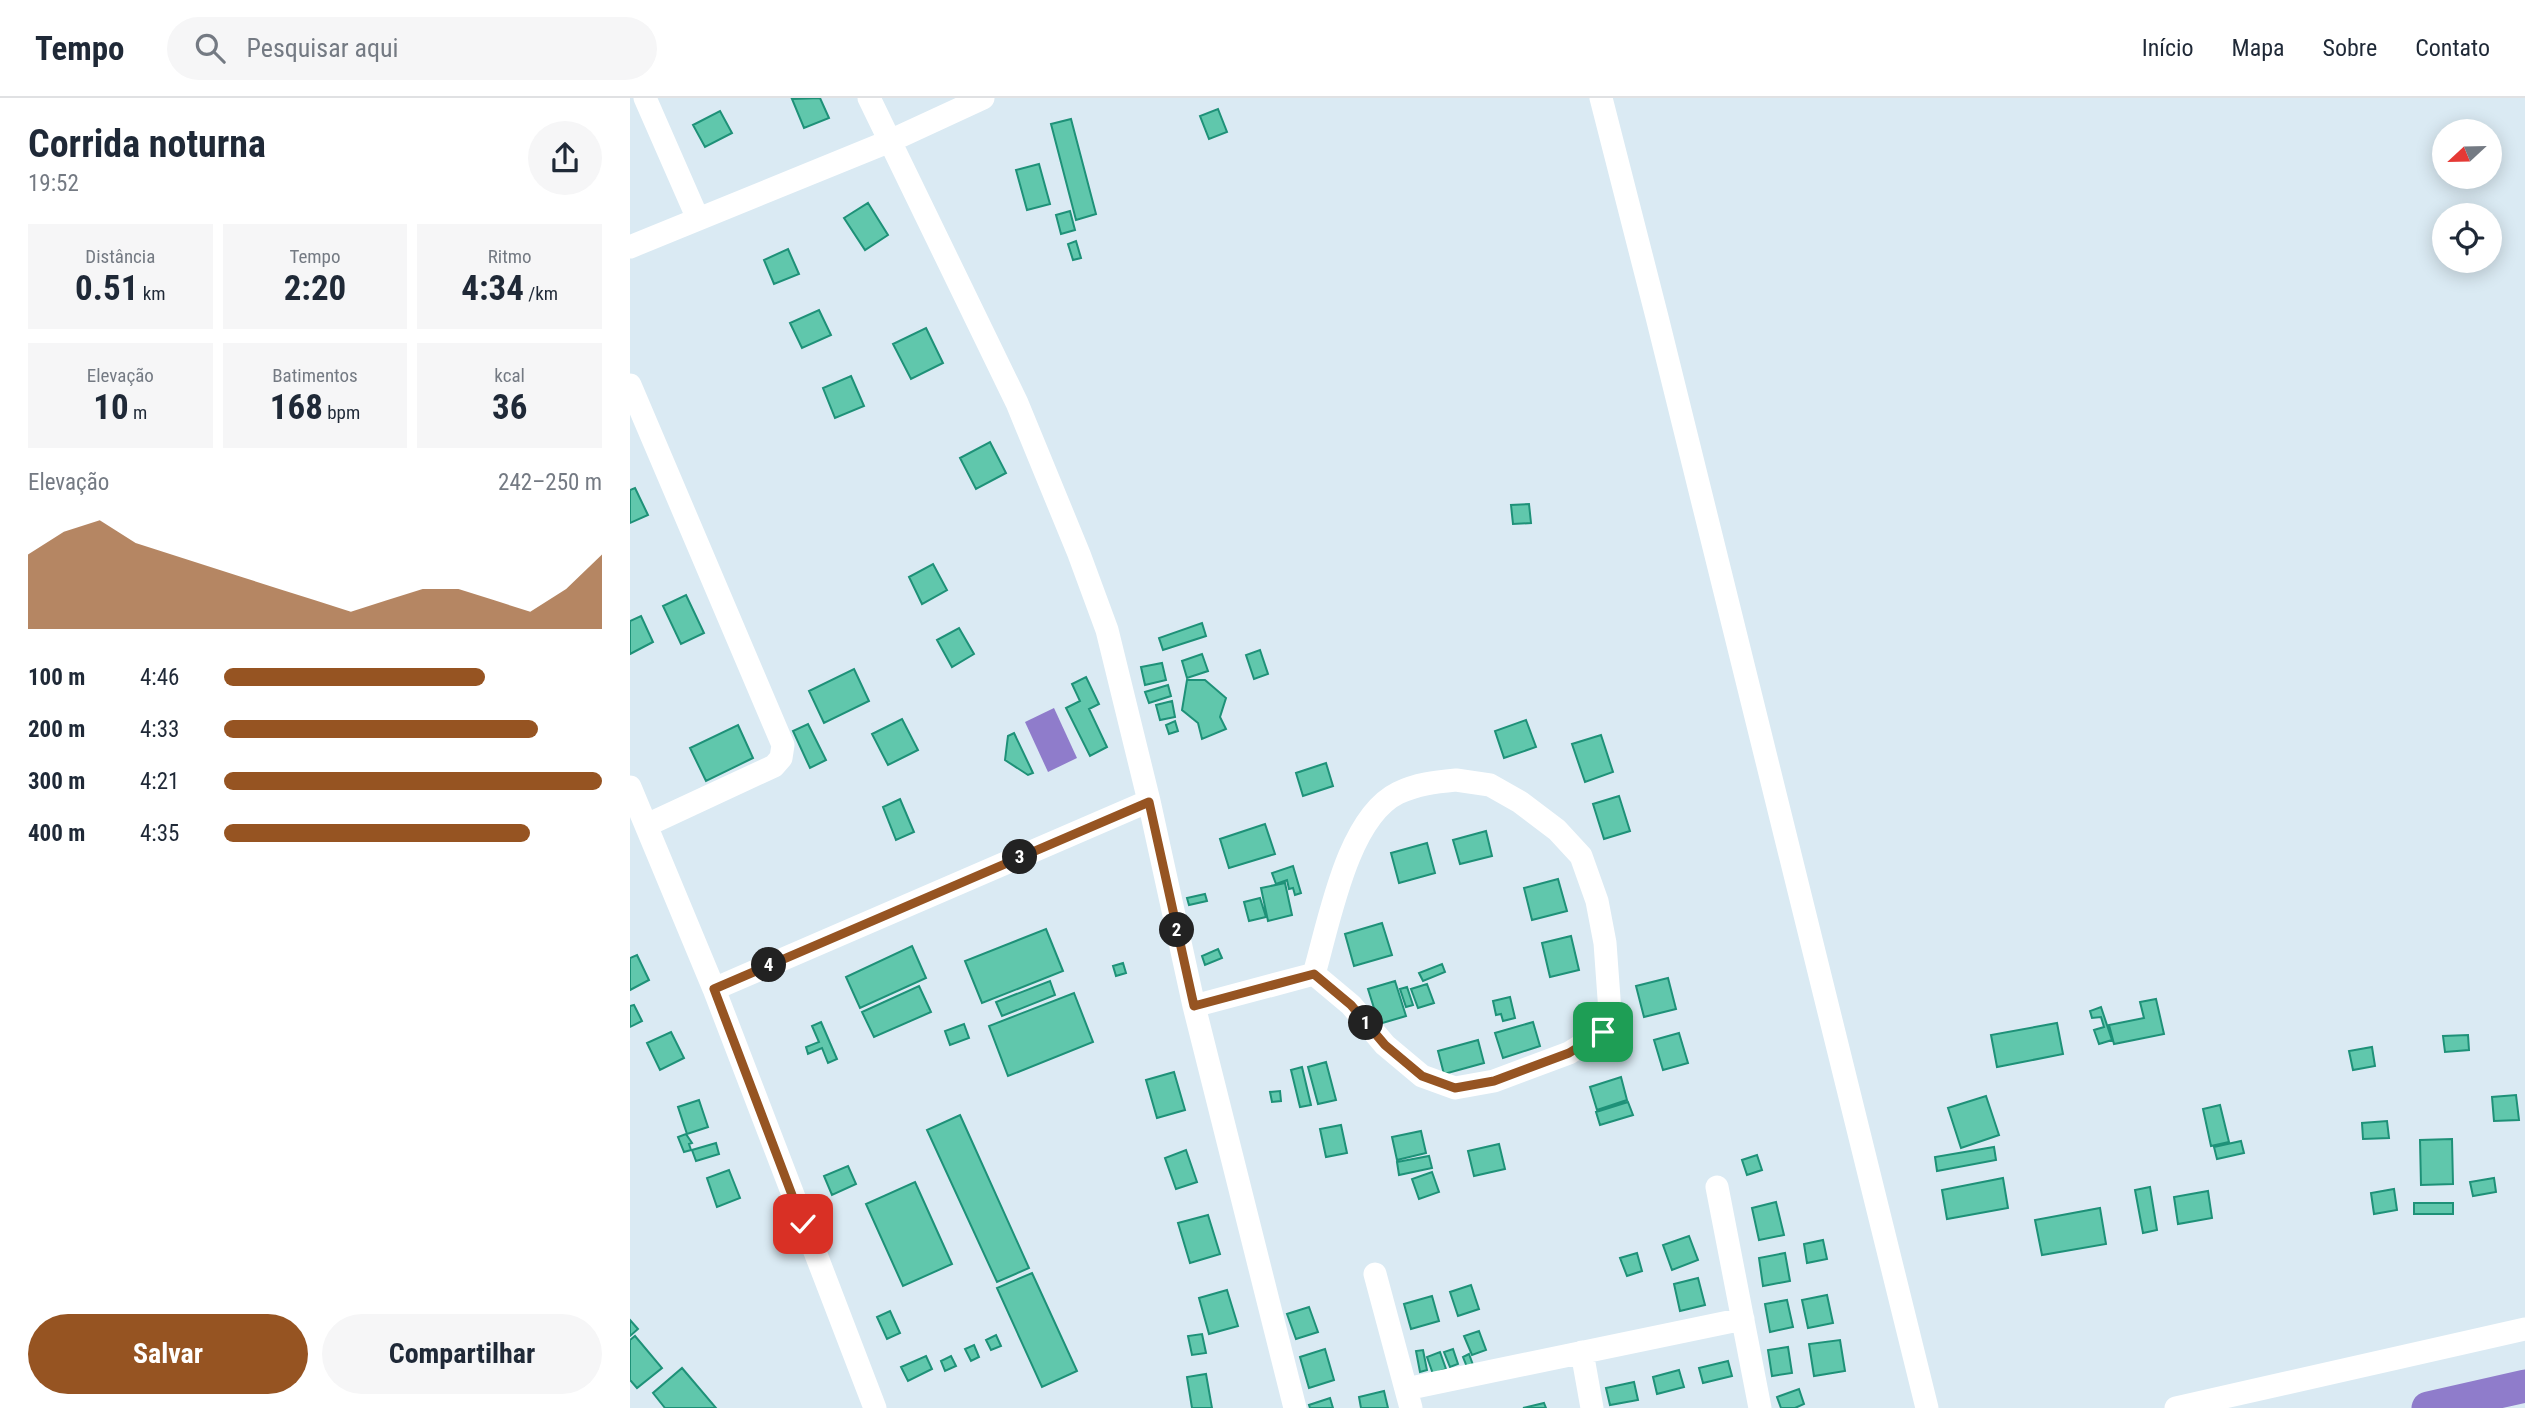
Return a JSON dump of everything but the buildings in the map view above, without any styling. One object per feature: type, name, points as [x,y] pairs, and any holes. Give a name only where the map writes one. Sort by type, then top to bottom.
[{"type":"street","points":[[645,98],[698,219]]},
{"type":"street","points":[[869,98],[1017,403],[1107,630],[1149,802],[1194,1006],[1296,1408]]},
{"type":"street","points":[[630,247],[891,141],[984,98]]},
{"type":"street","points":[[1601,98],[1927,1408]]},
{"type":"street","points":[[630,385],[783,745],[781,758],[774,766],[647,825]]},
{"type":"street","points":[[1456,780],[1490,785],[1520,802],[1557,830],[1581,856],[1597,901],[1605,943],[1610,1019],[1603,1032],[1569,1053],[1494,1081],[1455,1088],[1422,1076],[1385,1045],[1351,1005],[1314,974],[1323,935],[1348,862],[1359,834],[1376,811],[1396,794],[1424,783],[1456,780]]},
{"type":"street","points":[[630,787],[714,989],[875,1408]]},
{"type":"street","points":[[714,989],[1149,802]]},
{"type":"street","points":[[1194,1006],[1314,974]]},
{"type":"street","points":[[1717,1186],[1760,1408]]},
{"type":"street","points":[[1375,1274],[1408,1399],[1582,1352],[1743,1319]]},
{"type":"street","points":[[2176,1408],[2525,1329]]},
{"type":"street","points":[[1582,1352],[1592,1408]]},
{"type":"shaded area","points":[[1054,708],[1077,758],[1048,772],[1025,722]]},
{"type":"waterway","points":[[2428,1408],[2525,1386]]},
{"type":"route","points":[[803,1224],[714,989],[1149,802],[1194,1006],[1314,974],[1351,1005],[1385,1045],[1422,1076],[1455,1088],[1494,1081],[1569,1053],[1603,1032]]}]
